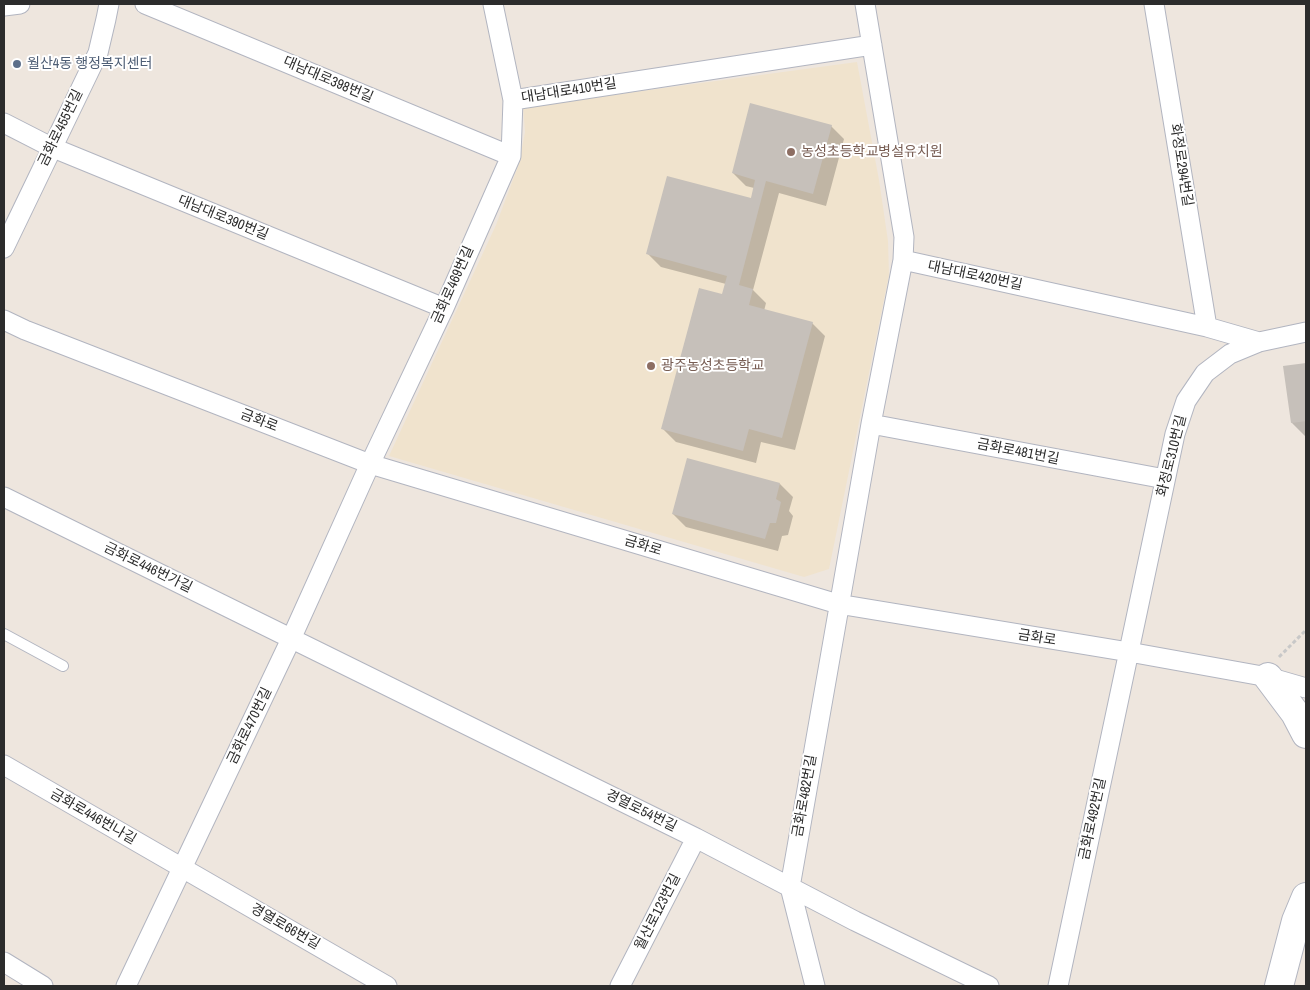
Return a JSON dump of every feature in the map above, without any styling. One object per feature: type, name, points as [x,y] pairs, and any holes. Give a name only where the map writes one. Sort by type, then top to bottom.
[{"type":"street","points":[[4,6],[20,4]]},
{"type":"street","name":"금화로455번길","points":[[4,248],[51,147],[98,53],[109,4]]},
{"type":"street","name":"대남대로398번길","points":[[145,4],[511,156]]},
{"type":"street","name":"대남대로410번길","points":[[493,4],[513,100],[872,45]]},
{"type":"street","points":[[838,604],[903,260],[904,238],[865,4]]},
{"type":"street","name":"화정로294번길","points":[[1154,4],[1207,327]]},
{"type":"street","name":"금화로469번길","points":[[370,464],[444,308],[511,156],[513,100]]},
{"type":"street","name":"대남대로390번길","points":[[4,124],[51,147],[444,308]]},
{"type":"street","name":"대남대로420번길","points":[[903,260],[1207,327],[1259,342]]},
{"type":"street","name":"금화로","points":[[4,320],[25,330],[370,464],[838,604],[1129,652],[1268,678],[1306,688]]},
{"type":"street","name":"화정로310번길","points":[[1129,652],[1175,434],[1186,401],[1205,372],[1230,354],[1259,342],[1306,332]]},
{"type":"street","name":"금화로481번길","points":[[871,424],[1165,479]]},
{"type":"street","name":"금화로470번길","points":[[126,986],[292,639],[370,464]]},
{"type":"street","name":"금화로446번가길","points":[[4,497],[292,639]]},
{"type":"street","name":"금화로482번길","points":[[815,986],[790,887],[838,604]]},
{"type":"street","name":"경열로54번길","points":[[292,639],[696,838],[854,921],[989,986]]},
{"type":"street","name":"금화로492번길","points":[[1058,986],[1129,652]]},
{"type":"street","points":[[1268,678],[1295,713],[1306,734]]},
{"type":"street","name":"금화로446번나길","points":[[4,766],[182,868]]},
{"type":"street","name":"월산로123번길","points":[[620,986],[696,838]]},
{"type":"street","name":"경열로66번길","points":[[182,868],[387,986]]},
{"type":"street","points":[[1279,986],[1296,921],[1306,898]]},
{"type":"street","points":[[4,962],[43,986]]},
{"type":"lane","points":[[4,634],[63,666]]},
{"type":"path","points":[[1268,678],[1277,658],[1306,630]]},
{"type":"shaded area","name":"광주농성초등학교","points":[[857,62],[879,180],[888,241],[889,275],[829,569],[804,577],[389,456],[496,225],[521,153],[525,132],[523,107]]},
{"type":"building","points":[[750,103],[832,125],[813,194],[766,181],[739,285],[753,289],[749,305],[813,322],[782,438],[749,429],[743,451],[661,429],[699,288],[722,294],[727,276],[646,254],[667,176],[751,198],[755,180],[732,173]]},
{"type":"building","points":[[1306,363],[1306,421],[1291,423],[1283,366]]},
{"type":"building","points":[[687,458],[780,483],[776,499],[781,502],[776,523],[770,523],[765,539],[672,514]]},
{"type":"place","name":"월산4동 행정복지센터","points":[[17,64]]},
{"type":"place","name":"농성초등학교병설유치원","points":[[791,152]]},
{"type":"place","name":"광주농성초등학교","points":[[651,366]]}]
